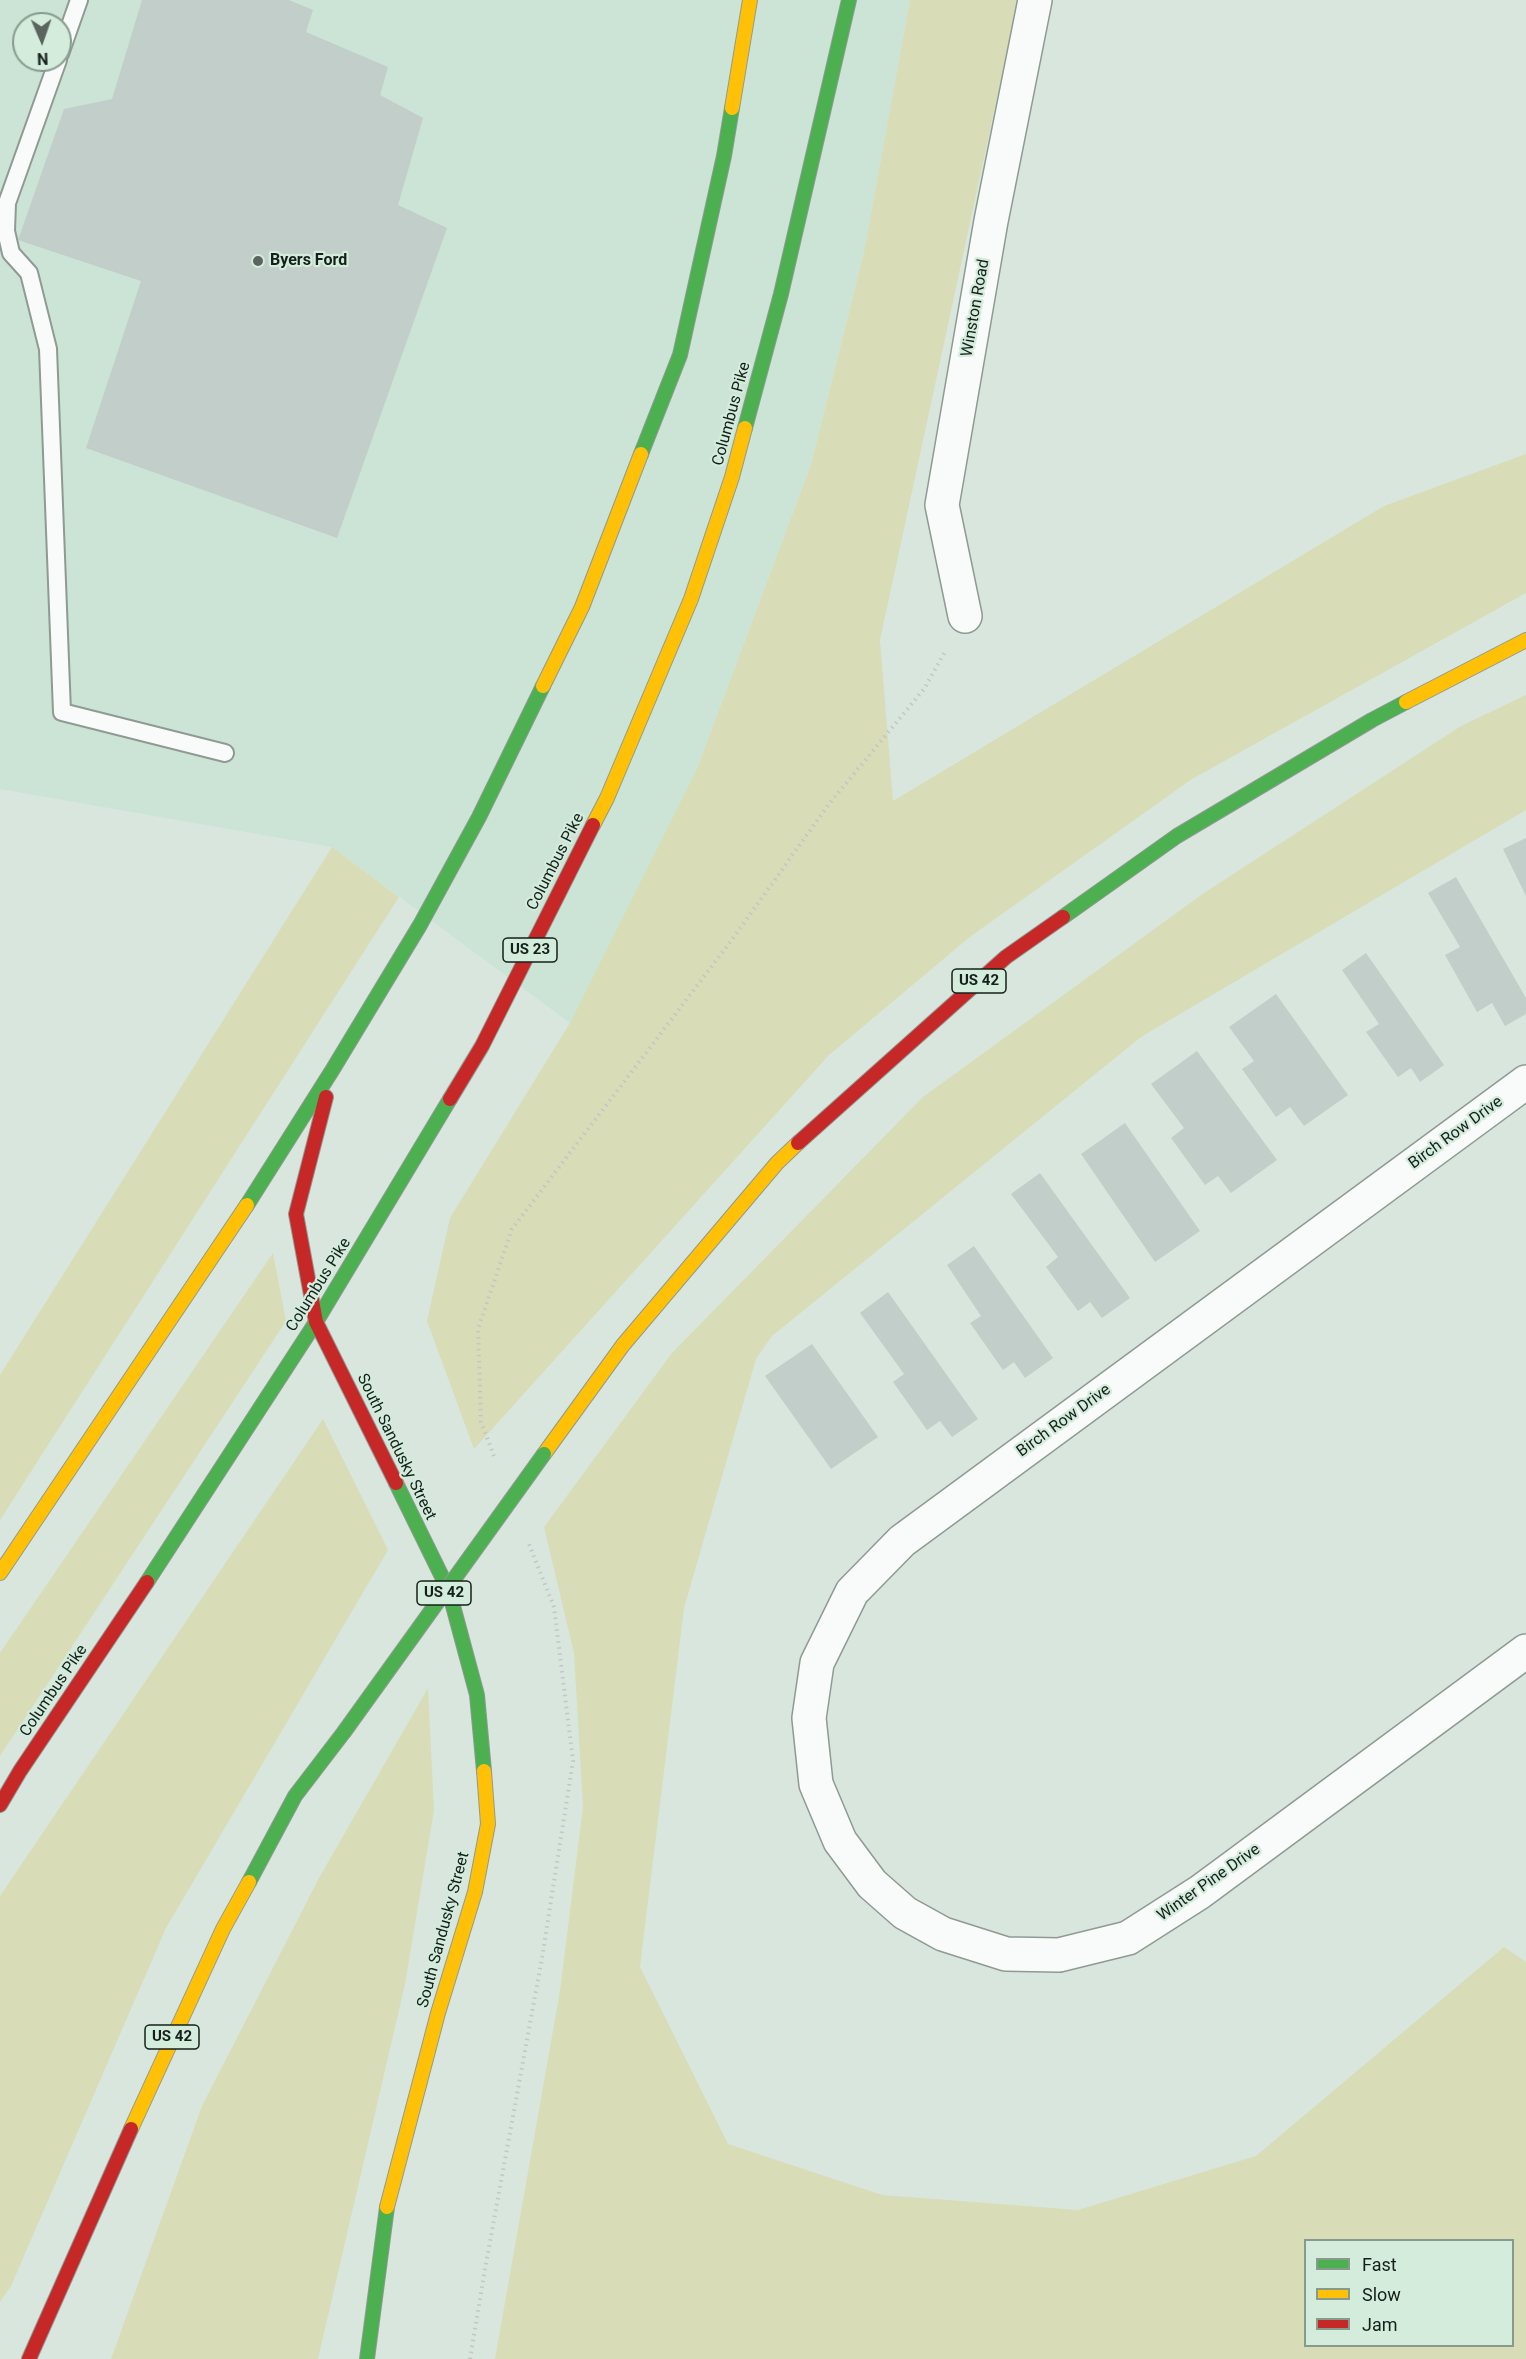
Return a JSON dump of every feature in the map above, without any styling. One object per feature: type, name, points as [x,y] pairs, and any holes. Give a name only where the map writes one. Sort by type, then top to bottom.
[{"type":"main road","points":[[0,1573],[238,1219],[333,1069],[420,925],[479,816],[582,607],[681,355],[724,156],[750,0]]},
{"type":"main road","name":"Columbus Pike","points":[[0,1805],[316,1322],[482,1046],[607,798],[691,599],[732,477],[778,305],[849,0]]},
{"type":"main road","name":"US 42","points":[[29,2359],[156,2071],[223,1929],[295,1796],[344,1732],[623,1345],[777,1163],[852,1093],[1006,957],[1177,836],[1372,720],[1526,640]]},
{"type":"main road","name":"South Sandusky Street","points":[[333,1069],[296,1214],[316,1322],[449,1591],[477,1695],[488,1824],[475,1892],[438,2013],[389,2196],[367,2359]]},
{"type":"street","name":"Winston Road","points":[[965,616],[942,505],[990,221],[1035,0]]},
{"type":"street","name":"Birch Row Drive","points":[[862,1870],[840,1841],[816,1784],[808,1718],[817,1663],[852,1592],[902,1541],[1526,1082]]},
{"type":"street","name":"Winter Pine Drive","points":[[862,1870],[872,1884],[905,1913],[943,1934],[1006,1954],[1059,1954],[1128,1938],[1200,1892],[1526,1651]]},
{"type":"lane","points":[[72,20],[79,0]]},
{"type":"lane","points":[[54,72],[8,203],[6,231],[11,253],[28,273],[48,348],[62,712],[225,753]]},
{"type":"path","points":[[498,1466],[481,1422],[478,1329],[512,1229],[731,941],[829,804],[924,689],[965,616]]},
{"type":"path","points":[[470,2359],[542,1958],[573,1761],[554,1607],[528,1542]]},
{"type":"shaded area","points":[[0,0],[910,0],[864,252],[811,465],[697,769],[570,1023],[332,847],[0,789]]},
{"type":"shaded area","points":[[910,0],[1018,0],[880,640],[893,801],[1384,506],[1526,454],[1526,593],[1192,779],[971,936],[829,1055],[474,1449],[427,1321],[450,1218],[570,1023],[697,769],[811,465],[864,252]]},
{"type":"shaded area","points":[[1526,695],[1526,810],[1141,1037],[772,1336],[756,1359],[684,1608],[640,1967],[728,2144],[882,2195],[1078,2210],[1256,2156],[1504,1947],[1526,1962],[1526,2359],[495,2359],[560,1991],[583,1807],[574,1653],[544,1527],[672,1353],[923,1097],[1204,893],[1461,726]]},
{"type":"shaded area","points":[[332,847],[399,897],[0,1520],[0,1375]]},
{"type":"shaded area","points":[[273,1253],[286,1321],[0,1756],[0,1653]]},
{"type":"shaded area","points":[[323,1419],[388,1550],[166,1928],[11,2286],[0,2302],[0,1896]]},
{"type":"shaded area","points":[[428,1688],[434,1810],[405,1984],[318,2359],[111,2359],[202,2106],[319,1878]]},
{"type":"building","name":"Byers Ford","points":[[142,0],[289,0],[313,10],[306,32],[388,67],[380,95],[423,118],[398,205],[447,228],[337,538],[86,448],[141,281],[18,240],[64,109],[112,99]]},
{"type":"building","points":[[1526,838],[1526,896],[1503,849]]},
{"type":"building","points":[[1456,877],[1526,998],[1526,1014],[1505,1026],[1492,1003],[1477,1012],[1445,955],[1460,947],[1428,893]]},
{"type":"building","points":[[1366,953],[1444,1065],[1420,1082],[1411,1068],[1398,1077],[1366,1032],[1379,1024],[1342,970]]},
{"type":"building","points":[[1276,994],[1348,1095],[1304,1126],[1290,1107],[1276,1117],[1242,1069],[1254,1061],[1229,1027]]},
{"type":"building","points":[[1197,1051],[1277,1160],[1231,1193],[1218,1176],[1205,1185],[1171,1138],[1184,1128],[1151,1084]]},
{"type":"building","points":[[1125,1123],[1200,1231],[1155,1262],[1081,1154]]},
{"type":"building","points":[[1040,1173],[1130,1298],[1102,1318],[1090,1302],[1078,1311],[1046,1267],[1058,1257],[1011,1194]]},
{"type":"building","points":[[974,1246],[1053,1358],[1025,1378],[1014,1362],[1003,1370],[970,1323],[981,1316],[947,1265]]},
{"type":"building","points":[[888,1292],[978,1419],[952,1437],[940,1421],[927,1430],[893,1382],[904,1374],[860,1313]]},
{"type":"building","points":[[812,1344],[878,1437],[831,1469],[765,1376]]},
{"type":"traffic: fast","points":[[745,428],[781,294],[849,0]]},
{"type":"traffic: fast","points":[[641,454],[680,355],[724,156],[732,108]]},
{"type":"traffic: fast","points":[[247,1205],[420,925],[479,817],[543,686]]},
{"type":"traffic: fast","points":[[1063,917],[1177,836],[1406,702]]},
{"type":"traffic: fast","points":[[147,1582],[316,1322],[450,1099]]},
{"type":"traffic: fast","points":[[344,1732],[544,1454]]},
{"type":"traffic: fast","points":[[396,1483],[449,1591],[477,1695],[484,1771]]},
{"type":"traffic: fast","points":[[249,1882],[295,1796],[344,1732]]},
{"type":"traffic: fast","points":[[367,2359],[387,2207]]},
{"type":"traffic: slow","points":[[732,108],[750,0]]},
{"type":"traffic: slow","points":[[593,825],[607,798],[691,599],[732,477],[745,428]]},
{"type":"traffic: slow","points":[[543,686],[582,607],[641,454]]},
{"type":"traffic: slow","points":[[1406,702],[1526,640]]},
{"type":"traffic: slow","points":[[544,1454],[623,1345],[777,1163],[798,1143]]},
{"type":"traffic: slow","points":[[0,1573],[247,1205]]},
{"type":"traffic: slow","points":[[387,2207],[438,2013],[475,1892],[488,1824],[484,1771]]},
{"type":"traffic: slow","points":[[131,2129],[223,1929],[249,1882]]},
{"type":"traffic: jam","points":[[450,1099],[482,1046],[593,825]]},
{"type":"traffic: jam","points":[[798,1143],[1006,957],[1063,917]]},
{"type":"traffic: jam","points":[[316,1322],[296,1214],[326,1097]]},
{"type":"traffic: jam","points":[[316,1322],[396,1483]]},
{"type":"traffic: jam","points":[[0,1805],[20,1771],[147,1582]]},
{"type":"traffic: jam","points":[[29,2359],[131,2129]]},
{"type":"place","name":"Byers Ford","points":[[258,261]]}]
